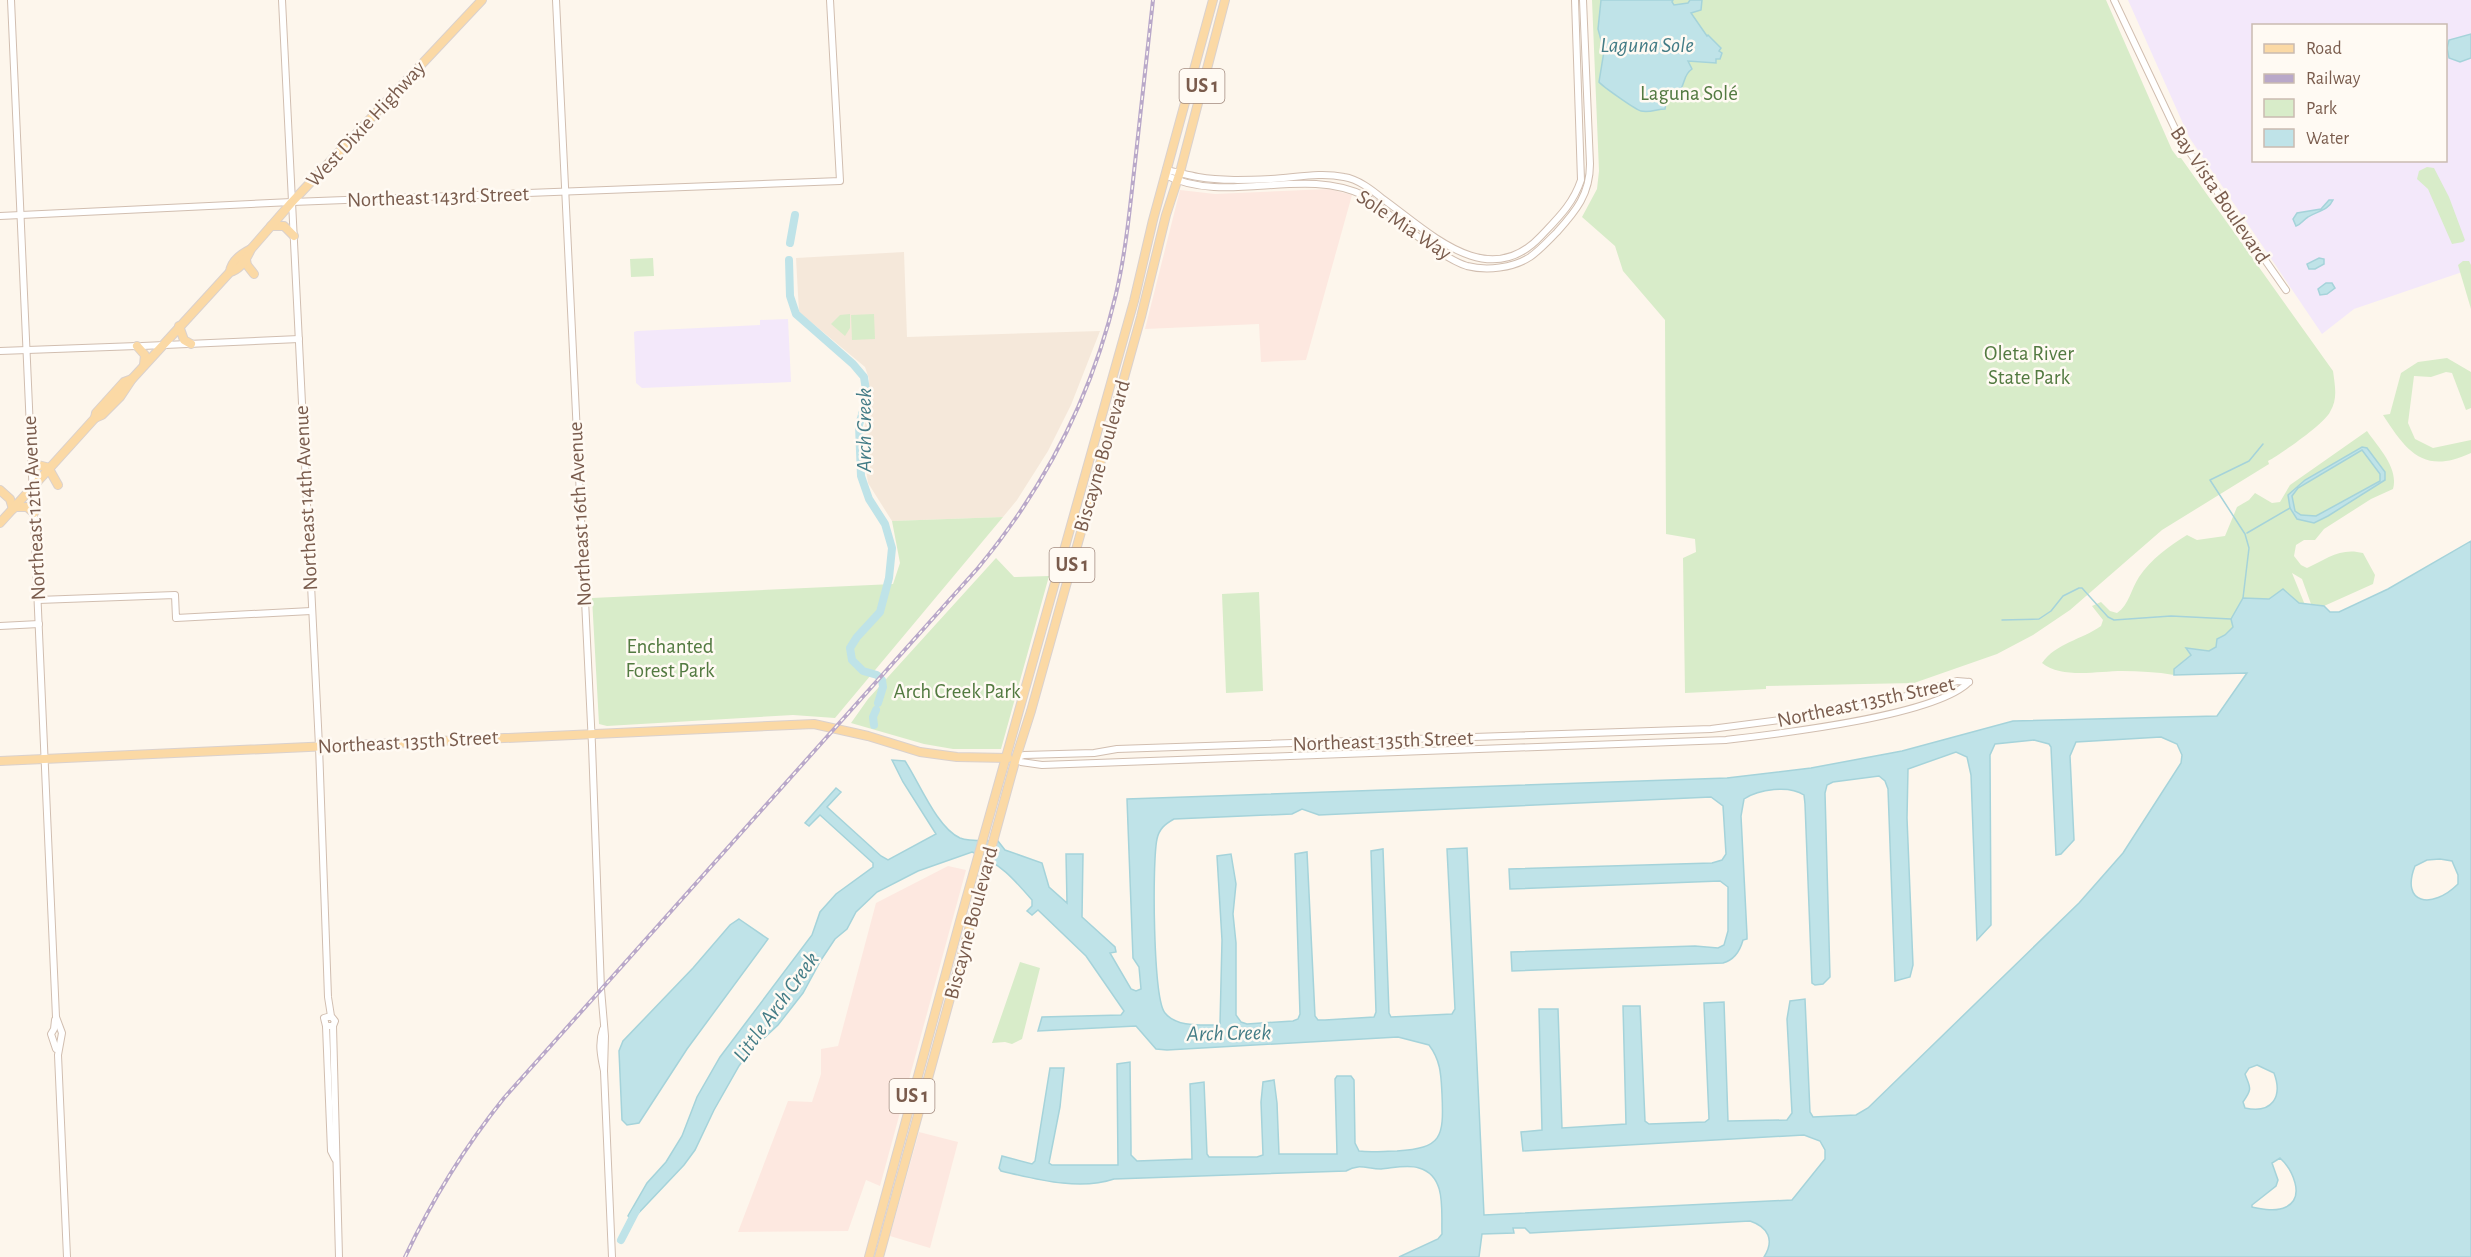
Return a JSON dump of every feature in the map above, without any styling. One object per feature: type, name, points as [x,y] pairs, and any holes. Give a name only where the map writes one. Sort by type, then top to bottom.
[{"type":"main road","name":"West Dixie Highway","points":[[0,523],[95,418],[96,413],[115,391],[124,382],[132,379],[230,272],[235,271],[246,260],[251,249],[292,202],[482,0]]},
{"type":"main road","name":"Biscayne Boulevard","points":[[869,1257],[1005,758],[1132,308],[1153,220],[1213,0]]},
{"type":"main road","name":"Biscayne Boulevard","points":[[878,1257],[1047,654],[1225,0]]},
{"type":"main road","points":[[1153,220],[1154,238],[1158,248]]},
{"type":"main road","points":[[271,226],[284,226],[294,236]]},
{"type":"main road","name":"West Dixie Highway","points":[[230,272],[230,266],[242,253],[251,249]]},
{"type":"main road","points":[[1145,252],[1152,257],[1153,267]]},
{"type":"main road","points":[[246,260],[247,266],[254,274]]},
{"type":"main road","points":[[179,326],[184,340],[191,344]]},
{"type":"main road","points":[[139,346],[145,356],[144,366]]},
{"type":"main road","points":[[32,460],[49,468],[58,485]]},
{"type":"main road","points":[[0,490],[10,499],[14,508],[27,507],[34,513]]},
{"type":"main road","points":[[1063,554],[1074,556]]},
{"type":"main road","points":[[1036,651],[1047,654]]},
{"type":"main road","name":"Northeast 135th Street","points":[[0,761],[838,724],[920,752],[957,757],[1016,758]]},
{"type":"main road","points":[[879,1218],[881,1236],[885,1238]]},
{"type":"main road","points":[[873,1242],[878,1257]]},
{"type":"street","name":"Northeast 12th Avenue","points":[[11,0],[57,1029],[51,1034],[57,1039],[67,1257]]},
{"type":"street","name":"Northeast 14th Avenue","points":[[282,0],[319,746],[329,1016],[323,1022],[329,1026],[331,1151],[335,1159],[339,1257]]},
{"type":"street","name":"Northeast 16th Avenue","points":[[556,0],[606,1058],[604,1071],[612,1257]]},
{"type":"street","name":"Northeast 143rd Street","points":[[0,216],[292,202],[840,181],[830,0]]},
{"type":"street","name":"Sole Mia Way","points":[[1180,172],[1215,179],[1276,179],[1324,175],[1346,177],[1368,187],[1454,250],[1469,257],[1502,258],[1525,250],[1538,240],[1570,205],[1581,180],[1575,0]]},
{"type":"street","name":"Sole Mia Way","points":[[1177,181],[1219,188],[1322,184],[1348,188],[1365,196],[1446,255],[1468,266],[1502,267],[1530,257],[1576,210],[1589,183],[1583,0]]},
{"type":"street","name":"Bay Vista Boulevard","points":[[2114,0],[2179,138],[2286,290]]},
{"type":"street","points":[[1166,173],[1180,172]]},
{"type":"street","points":[[1166,173],[1177,181]]},
{"type":"street","points":[[0,351],[299,339]]},
{"type":"street","points":[[38,600],[175,595],[176,618],[311,611]]},
{"type":"street","points":[[0,626],[39,624]]},
{"type":"street","name":"Northeast 135th Street","points":[[1957,681],[1969,682],[1942,699],[1890,713],[1779,734],[1726,740],[1035,765],[1021,762],[1016,758],[1024,755],[1094,753],[1117,749],[1711,729],[1779,722],[1861,707],[1957,681]]},
{"type":"street","points":[[1940,687],[1942,699]]},
{"type":"street","points":[[1779,722],[1779,734]]},
{"type":"street","points":[[1618,733],[1618,745]]},
{"type":"street","points":[[1455,738],[1455,750]]},
{"type":"street","points":[[1284,744],[1284,756]]},
{"type":"shaded area","points":[[2128,0],[2471,0],[2471,269],[2354,309],[2322,334],[2189,137]]},
{"type":"shaded area","points":[[1329,189],[1352,195],[1306,360],[1261,362],[1259,324],[1145,329],[1180,190],[1215,194]]},
{"type":"shaded area","points":[[904,252],[907,337],[1100,331],[1071,405],[1048,451],[1017,500],[1003,517],[892,521],[868,483],[862,441],[869,402],[869,379],[865,367],[799,312],[796,258]]},
{"type":"shaded area","points":[[788,319],[791,382],[642,388],[636,383],[634,332],[760,325],[760,320]]},
{"type":"shaded area","points":[[948,866],[966,870],[880,1186],[866,1180],[848,1231],[738,1232],[788,1101],[812,1102],[821,1074],[821,1049],[838,1046],[876,903]]},
{"type":"shaded area","points":[[919,1132],[958,1142],[930,1248],[890,1236]]},
{"type":"green space","name":"Oleta River State Park","points":[[1592,0],[2106,0],[2172,150],[2178,158],[2181,158],[2333,371],[2335,397],[2333,407],[2311,431],[2268,461],[2269,464],[2162,530],[2070,610],[2033,635],[1997,654],[1914,683],[1766,686],[1766,689],[1685,693],[1683,558],[1696,552],[1695,539],[1666,534],[1665,320],[1623,271],[1615,246],[1582,217],[1597,189],[1599,171]]},
{"type":"green space","points":[[2427,167],[2434,168],[2449,197],[2465,240],[2463,242],[2452,244],[2428,189],[2417,179],[2419,171]]},
{"type":"green space","points":[[653,258],[654,276],[631,277],[630,259]]},
{"type":"green space","points":[[2463,261],[2469,261],[2471,265],[2471,309],[2458,265]]},
{"type":"green space","points":[[850,314],[850,328],[845,336],[831,324],[840,315]]},
{"type":"green space","points":[[874,314],[875,339],[852,340],[851,315]]},
{"type":"green space","points":[[2447,358],[2471,372],[2471,408],[2466,410],[2452,373],[2446,372],[2431,377],[2414,376],[2408,423],[2415,439],[2433,448],[2471,440],[2471,453],[2441,462],[2418,456],[2409,449],[2383,415],[2390,414],[2401,373],[2418,362]]},
{"type":"green space","points":[[2367,431],[2390,466],[2393,473],[2393,489],[2371,499],[2324,529],[2315,540],[2304,540],[2296,545],[2294,556],[2301,565],[2307,568],[2341,553],[2363,553],[2375,575],[2373,584],[2324,606],[2311,604],[2302,579],[2292,573],[2305,605],[2294,602],[2283,590],[2269,599],[2243,598],[2237,609],[2233,627],[2216,647],[2209,651],[2187,649],[2191,654],[2174,669],[2174,675],[2128,671],[2070,673],[2050,668],[2042,663],[2054,651],[2101,626],[2103,620],[2092,606],[2101,602],[2110,611],[2117,613],[2121,610],[2144,570],[2174,544],[2187,535],[2197,540],[2225,536],[2237,507],[2249,500],[2255,493],[2272,503],[2280,502],[2290,485]]},
{"type":"green space","name":"Enchanted Forest Park","points":[[1003,517],[835,718],[793,715],[607,726],[599,724],[592,598],[893,584],[900,563],[892,521]]},
{"type":"green space","name":"Arch Creek Park","points":[[996,558],[1014,577],[1049,576],[1001,749],[953,749],[924,744],[851,723],[868,699]]},
{"type":"green space","points":[[1259,592],[1263,691],[1226,693],[1222,594]]},
{"type":"green space","points":[[1020,962],[1040,968],[1022,1039],[1012,1044],[992,1043]]},
{"type":"water","name":"Laguna Sole","points":[[1601,0],[1673,0],[1674,5],[1688,3],[1690,0],[1702,0],[1701,10],[1691,13],[1707,36],[1721,48],[1720,59],[1716,59],[1716,63],[1688,61],[1692,69],[1678,93],[1667,102],[1665,109],[1647,112],[1638,110],[1599,82],[1604,51],[1598,29]]},
{"type":"water","points":[[2471,34],[2471,58],[2460,62],[2449,58],[2447,48],[2449,40]]},
{"type":"water","points":[[2329,200],[2333,200],[2328,206],[2296,226],[2293,219],[2297,213],[2321,209]]},
{"type":"water","points":[[2319,258],[2324,259],[2324,264],[2315,269],[2309,269],[2307,264]]},
{"type":"water","points":[[2326,283],[2332,283],[2335,288],[2327,294],[2320,295],[2318,289]]},
{"type":"water","points":[[2362,447],[2367,448],[2385,472],[2385,480],[2314,523],[2297,519],[2290,508],[2288,495],[2305,480]],"holes":[[[2362,450],[2380,474],[2380,481],[2316,516],[2301,515],[2295,511],[2292,496],[2298,488]]]},
{"type":"water","points":[[2471,541],[2471,1257],[1764,1257],[1769,1245],[1768,1235],[1761,1227],[1750,1221],[1530,1233],[1525,1228],[1513,1228],[1514,1233],[1482,1234],[1479,1257],[1399,1257],[1438,1239],[1442,1234],[1442,1205],[1438,1186],[1428,1172],[1415,1167],[1381,1169],[1359,1167],[1346,1171],[1114,1179],[1086,1184],[1057,1182],[1001,1171],[999,1168],[1002,1156],[1032,1164],[1035,1161],[1050,1068],[1064,1068],[1060,1107],[1049,1163],[1052,1165],[1118,1165],[1117,1064],[1130,1062],[1131,1155],[1137,1161],[1192,1159],[1190,1084],[1204,1082],[1209,1157],[1263,1155],[1261,1102],[1263,1082],[1274,1080],[1279,1154],[1337,1154],[1335,1079],[1337,1076],[1351,1076],[1354,1080],[1355,1143],[1359,1151],[1397,1151],[1423,1147],[1432,1143],[1441,1131],[1440,1068],[1429,1045],[1398,1037],[1167,1050],[1156,1049],[1136,1026],[1038,1031],[1042,1017],[1121,1015],[1124,1011],[1086,956],[1038,910],[1032,915],[1027,911],[1032,906],[1032,900],[1019,885],[998,866],[972,852],[918,871],[877,892],[856,912],[847,929],[835,939],[821,960],[803,993],[778,1025],[748,1053],[739,1066],[695,1150],[684,1165],[632,1220],[628,1216],[647,1183],[666,1162],[682,1136],[697,1097],[720,1057],[812,935],[820,912],[836,894],[873,867],[873,863],[820,815],[809,826],[805,823],[836,788],[841,792],[827,807],[888,860],[936,834],[892,760],[905,761],[936,815],[952,833],[964,839],[998,841],[1005,850],[1042,863],[1049,887],[1067,903],[1066,854],[1083,854],[1082,917],[1115,947],[1116,952],[1110,953],[1131,989],[1136,991],[1141,989],[1139,967],[1133,958],[1127,799],[1727,778],[1811,768],[1902,751],[2013,721],[2217,716],[2247,673],[2174,675],[2174,669],[2191,655],[2186,648],[2209,651],[2216,647],[2217,639],[2233,627],[2231,619],[2243,598],[2269,599],[2283,589],[2299,603],[2324,606],[2330,612],[2339,612],[2388,589]],"holes":[[[2161,737],[2177,744],[2182,755],[2181,763],[2123,853],[2079,903],[1868,1108],[1856,1115],[1813,1117],[1810,1112],[1805,999],[1790,1001],[1787,1019],[1792,1113],[1787,1120],[1728,1121],[1724,1002],[1704,1003],[1709,1119],[1705,1122],[1649,1124],[1645,1121],[1640,1006],[1623,1006],[1626,1124],[1562,1128],[1558,1009],[1539,1009],[1542,1130],[1521,1132],[1523,1151],[1804,1135],[1820,1141],[1825,1150],[1825,1159],[1792,1200],[1484,1215],[1467,848],[1447,849],[1455,1009],[1452,1014],[1391,1017],[1389,1013],[1383,849],[1371,851],[1376,1012],[1374,1017],[1318,1020],[1315,1016],[1307,852],[1295,854],[1300,1014],[1298,1019],[1247,1024],[1241,1022],[1236,1015],[1236,943],[1233,914],[1236,884],[1231,854],[1217,856],[1222,940],[1220,1024],[1196,1025],[1175,1021],[1165,1013],[1161,1002],[1156,958],[1155,853],[1159,832],[1174,819],[1292,814],[1302,809],[1319,815],[1711,797],[1723,806],[1726,854],[1722,860],[1712,863],[1509,869],[1510,889],[1720,881],[1728,887],[1728,931],[1724,945],[1718,948],[1695,946],[1511,952],[1512,971],[1723,963],[1733,957],[1743,940],[1747,939],[1741,816],[1744,799],[1774,789],[1790,790],[1804,795],[1812,983],[1823,984],[1830,977],[1825,793],[1827,785],[1833,782],[1879,776],[1885,781],[1888,789],[1895,981],[1910,977],[1913,965],[1907,818],[1908,769],[1956,752],[1967,757],[1971,775],[1977,940],[1991,925],[1990,755],[1995,744],[2034,740],[2049,744],[2051,747],[2056,855],[2061,854],[2074,840],[2070,756],[2076,742]],[[2427,860],[2452,861],[2458,875],[2458,884],[2438,898],[2429,900],[2415,895],[2411,879],[2415,866]],[[2257,1065],[2274,1073],[2276,1096],[2268,1106],[2245,1108],[2243,1102],[2250,1088],[2245,1074],[2249,1068]],[[2280,1158],[2285,1163],[2295,1183],[2295,1197],[2282,1209],[2269,1210],[2252,1207],[2276,1186],[2278,1180],[2272,1163]]]},
{"type":"water","points":[[739,919],[768,939],[687,1049],[639,1123],[627,1125],[622,1120],[619,1051],[623,1041],[693,968],[730,925]]},
{"type":"waterway","name":"Arch Creek","points":[[790,243],[795,215]]},
{"type":"waterway","name":"Arch Creek","points":[[789,260],[790,296],[796,314],[853,364],[864,377],[867,397],[859,425],[861,476],[869,499],[885,524],[892,548],[889,578],[880,612],[850,648],[852,660],[863,671],[877,675],[882,680],[883,687],[878,703]]},
{"type":"waterway","points":[[2243,598],[2249,548],[2245,534],[2210,480],[2249,461],[2263,444]]},
{"type":"waterway","points":[[2247,533],[2290,508]]},
{"type":"waterway","points":[[2002,620],[2039,619],[2051,611],[2063,596],[2079,588],[2082,588],[2108,617],[2114,620],[2171,616],[2231,619]]},
{"type":"waterway","name":"Arch Creek","points":[[874,725],[873,717],[876,710]]},
{"type":"waterway","name":"Little Arch Creek","points":[[621,1240],[636,1211]]},
{"type":"railway","points":[[405,1257],[450,1175],[475,1136],[504,1098],[978,568],[1045,473],[1063,439],[1094,368],[1116,294],[1127,229],[1153,0]]},
{"type":"park label","name":"Laguna Solé","points":[[1689,93]]}]
